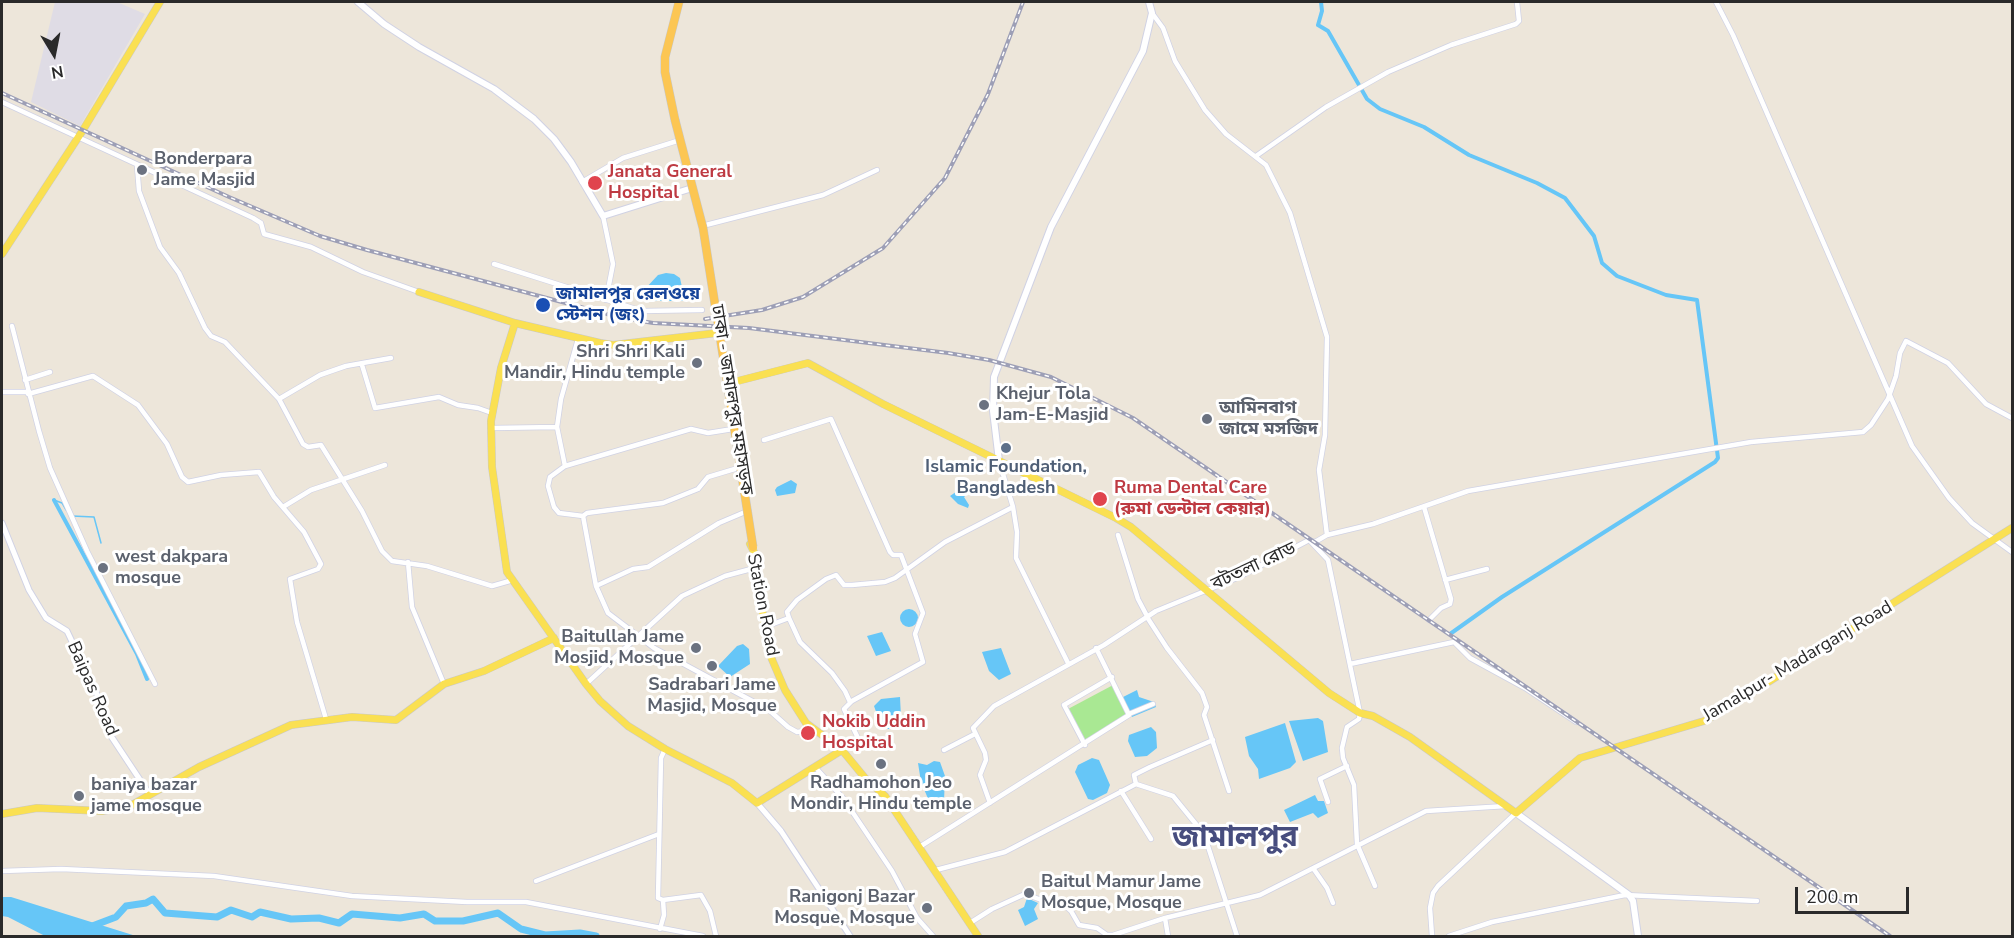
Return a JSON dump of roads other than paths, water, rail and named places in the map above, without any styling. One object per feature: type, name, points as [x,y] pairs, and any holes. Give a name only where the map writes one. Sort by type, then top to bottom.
[{"type":"highway","name":"ঢাকা - জামালপুর মহাসড়ক","points":[[679,2],[665,57],[665,72],[703,228],[754,550]]},
{"type":"main road","points":[[2,254],[79,136],[160,2]]},
{"type":"main road","points":[[358,2],[384,24],[419,47],[494,89],[534,119],[554,139],[603,216],[689,189]]},
{"type":"main road","points":[[999,461],[992,387],[1000,360],[1051,227],[1143,51],[1152,14],[1149,2]]},
{"type":"main road","name":"Station Road","points":[[675,120],[677,141],[699,226],[726,384],[750,548],[754,550],[768,650],[784,690],[806,723],[842,750],[865,778],[885,796],[921,846],[978,936]]},
{"type":"main road","points":[[419,292],[515,323],[613,345],[717,333]]},
{"type":"main road","points":[[515,323],[501,368],[492,413],[492,467],[498,523],[507,572],[586,684],[600,702],[628,726],[665,749],[732,783],[756,803],[842,750]]},
{"type":"main road","points":[[726,384],[808,363],[1131,527],[1329,693],[1360,713],[1373,716],[1410,736],[1629,895],[1633,902],[1638,936]]},
{"type":"main road","name":"Jamalpur- Madarganj Road","points":[[1516,813],[1580,758],[1704,721],[2013,528]]},
{"type":"main road","points":[[2,814],[36,808],[116,809],[130,806],[199,767],[291,725],[352,717],[396,720],[444,684],[484,671],[554,638]]},
{"type":"street","points":[[1256,156],[1356,89],[1388,72],[1451,45],[1516,24],[1519,15],[1517,2]]},
{"type":"street","points":[[1716,2],[1733,35],[1912,446],[1928,470],[1972,523],[2013,552]]},
{"type":"street","points":[[1152,14],[1163,28],[1175,61],[1204,110],[1226,134],[1266,165],[1290,213],[1325,325],[1328,356],[1325,435],[1319,471],[1327,535]]},
{"type":"street","points":[[2,102],[253,218],[261,223],[264,234],[311,247],[363,272],[419,292]]},
{"type":"street","points":[[582,182],[623,158],[677,141]]},
{"type":"street","points":[[137,165],[139,190],[160,247],[179,273],[205,328],[211,336],[225,342],[279,399],[303,444],[308,447],[321,445],[362,512],[382,551],[392,561],[408,562],[492,586],[513,580]]},
{"type":"street","points":[[699,226],[822,195],[877,170]]},
{"type":"street","points":[[603,216],[613,264],[606,300]]},
{"type":"street","points":[[494,264],[642,311],[702,310]]},
{"type":"street","points":[[12,326],[28,393],[50,468],[87,551],[130,630],[155,684]]},
{"type":"street","points":[[565,466],[556,428],[561,399],[579,339]]},
{"type":"street","name":"বটতলা রোড","points":[[975,734],[973,728],[994,706],[1147,616],[1255,569],[1309,540],[1315,542],[1327,535],[1424,507],[1468,491],[1787,437],[1863,432],[1871,425],[1889,395],[1900,352],[1904,344],[1910,341],[1948,363],[1986,404],[2013,418]]},
{"type":"street","points":[[279,399],[320,375],[346,366],[362,365],[391,358]]},
{"type":"street","points":[[362,365],[375,408],[439,397],[458,405],[492,413]]},
{"type":"street","points":[[25,380],[50,372]]},
{"type":"street","points":[[2,392],[28,393],[87,376],[96,378],[138,405],[167,444],[182,477],[188,482],[221,475],[260,472],[283,507],[304,532],[321,564],[318,570],[290,579],[297,622],[326,719]]},
{"type":"street","points":[[764,440],[831,419],[890,552],[892,555],[901,555],[923,613],[915,634],[923,662],[850,702],[844,709],[858,738],[842,750]]},
{"type":"street","points":[[492,428],[556,428]]},
{"type":"street","points":[[733,429],[708,433],[688,429],[565,466],[552,475],[547,482],[554,507],[562,514],[582,516],[592,512],[663,503],[698,489],[708,477],[738,468]]},
{"type":"street","points":[[999,461],[1017,532],[1016,558],[1068,663]]},
{"type":"street","points":[[283,507],[312,490],[385,465]]},
{"type":"street","points":[[850,702],[845,690],[832,673],[800,642],[787,612],[797,600],[826,579],[836,575],[844,585],[885,582],[908,570],[945,542],[1012,507]]},
{"type":"street","points":[[1424,507],[1450,604],[1441,608],[1430,620]]},
{"type":"street","points":[[596,586],[633,569],[648,567],[719,523],[745,512]]},
{"type":"street","points":[[582,516],[596,586],[608,613],[639,637],[674,659],[769,710],[788,727],[797,732],[815,729]]},
{"type":"street","name":"Baipas Road","points":[[2,523],[33,597],[46,618],[66,631],[100,703],[109,733],[150,795]]},
{"type":"street","points":[[1118,535],[1138,599],[1147,616],[1167,648],[1202,693],[1207,707],[1204,715],[1219,767],[1229,791]]},
{"type":"street","points":[[1309,540],[1328,560],[1339,602],[1360,713],[1359,719],[1347,728],[1342,748],[1354,785],[1357,844],[1373,876],[1375,886]]},
{"type":"street","points":[[408,562],[412,607],[444,684]]},
{"type":"street","points":[[586,684],[622,648],[639,637],[682,596],[725,576],[755,568]]},
{"type":"street","points":[[1445,580],[1487,569]]},
{"type":"street","points":[[765,627],[789,618]]},
{"type":"street","points":[[1350,664],[1454,642],[1470,658],[1525,688],[1576,722]]},
{"type":"street","points":[[1096,648],[1130,714]]},
{"type":"street","points":[[1085,745],[1064,705],[1112,677]]},
{"type":"street","points":[[921,846],[1085,745],[1130,714],[1153,704]]},
{"type":"street","points":[[944,750],[975,734],[986,753],[986,760],[980,775],[990,803]]},
{"type":"street","points":[[1136,784],[1134,776],[1213,741]]},
{"type":"street","points":[[665,749],[662,758],[658,898],[663,900],[701,895],[710,911],[716,936]]},
{"type":"street","points":[[1328,802],[1320,779],[1347,766]]},
{"type":"street","points":[[815,767],[843,798],[892,871],[917,918],[933,936]]},
{"type":"street","points":[[936,870],[1005,852],[1136,784],[1173,796],[1204,834],[1237,936]]},
{"type":"street","points":[[1120,791],[1151,840]]},
{"type":"street","points":[[756,803],[781,831],[850,936]]},
{"type":"street","points":[[970,923],[1012,898],[1025,894],[1047,902],[1059,900],[1071,911],[1079,925],[1097,928],[1107,935],[1260,895],[1426,811],[1506,807]]},
{"type":"street","points":[[1432,936],[1430,908],[1433,893],[1516,813]]},
{"type":"street","points":[[536,881],[660,834]]},
{"type":"street","points":[[1313,868],[1327,888],[1333,903]]},
{"type":"street","points":[[2,871],[61,869],[221,877],[352,896],[467,902],[526,902],[703,936]]},
{"type":"street","points":[[1449,936],[1492,922],[1629,895],[1757,901]]},
{"type":"street","points":[[660,929],[664,915],[663,900]]},
{"type":"street","points":[[1165,918],[1168,936]]},
{"type":"water","points":[[666,273],[680,278],[685,301],[655,301],[645,296],[645,289],[658,275]]},
{"type":"water","points":[[791,480],[797,484],[795,493],[777,496],[775,490],[777,487]]},
{"type":"water","points":[[966,485],[970,492],[964,497],[969,505],[968,508],[958,504],[950,496]]},
{"type":"water","points":[[909,609],[915,612],[918,618],[915,624],[909,627],[903,624],[900,618],[903,612]]},
{"type":"water","points":[[882,632],[891,651],[876,656],[867,636]]},
{"type":"water","points":[[743,644],[749,649],[750,664],[730,677],[718,666],[737,646]]},
{"type":"water","points":[[1001,648],[1011,674],[999,680],[989,671],[982,652]]},
{"type":"water","points":[[1137,690],[1139,697],[1154,702],[1156,707],[1132,717],[1123,697]]},
{"type":"water","points":[[900,697],[901,717],[895,728],[888,729],[880,723],[874,706],[881,699]]},
{"type":"water","points":[[1318,718],[1323,721],[1328,752],[1303,761],[1289,721]]},
{"type":"water","points":[[1285,723],[1296,762],[1290,768],[1259,779],[1258,769],[1249,756],[1245,737]]},
{"type":"water","points":[[1151,727],[1156,732],[1157,748],[1147,756],[1135,757],[1128,741],[1129,735]]},
{"type":"water","points":[[1092,758],[1099,760],[1110,785],[1107,793],[1093,800],[1088,799],[1075,772],[1078,765]]},
{"type":"water","points":[[934,761],[940,762],[945,776],[944,801],[941,802],[929,801],[921,782],[918,763],[927,765]]},
{"type":"water","points":[[1315,795],[1318,801],[1324,801],[1328,813],[1318,818],[1313,813],[1290,822],[1284,810]]},
{"type":"water","points":[[2,897],[11,897],[136,936],[45,936],[2,916]]},
{"type":"water","points":[[1027,898],[1038,903],[1034,909],[1038,919],[1025,926],[1018,910],[1024,907]]},
{"type":"waterway","points":[[1321,2],[1322,11],[1318,25],[1328,31],[1367,99],[1380,109],[1424,127],[1469,155],[1537,183],[1565,198],[1594,236],[1602,263],[1617,276],[1666,295],[1697,300],[1718,458],[1502,597],[1450,634]]},
{"type":"waterway","points":[[54,500],[62,503],[66,510]]},
{"type":"waterway","points":[[54,500],[137,654],[147,679]]},
{"type":"waterway","points":[[72,516],[94,517],[101,543]]},
{"type":"waterway","points":[[87,928],[116,917],[126,906],[146,903],[153,899],[165,913],[217,917],[231,910],[252,917],[260,912],[291,919],[319,918],[339,923],[352,914],[400,918],[424,914],[435,921],[463,921],[498,913],[521,929],[545,935],[580,933],[596,936]]},
{"type":"railway","points":[[705,319],[762,310],[803,297],[883,248],[945,178],[988,94],[1023,2]]},
{"type":"railway","points":[[2,93],[229,197],[320,236],[367,250],[618,317],[653,323],[749,328],[948,353],[989,360],[1051,377],[1133,418],[1890,936]]},
{"type":"place","name":"Bonderpara Jame Masjid","points":[[142,170]]},
{"type":"place","name":"Janata General Hospital","points":[[595,183]]},
{"type":"place","name":"জামালপুর রেলওয়ে স্টেশন (জং)","points":[[543,305]]},
{"type":"place","name":"Shri Shri Kali Mandir, Hindu temple","points":[[697,363]]},
{"type":"place","name":"Khejur Tola Jam-E-Masjid","points":[[984,405]]},
{"type":"place","name":"আমিনবাগ জামে মসজিদ","points":[[1207,419]]},
{"type":"place","name":"Islamic Foundation, Bangladesh","points":[[1006,448]]},
{"type":"place","name":"Ruma Dental Care (রুমা ডেন্টাল কেয়ার)","points":[[1100,499]]},
{"type":"place","name":"west dakpara mosque","points":[[103,568]]},
{"type":"place","name":"Baitullah Jame Mosjid, Mosque","points":[[696,648]]},
{"type":"place","name":"Sadrabari Jame Masjid, Mosque","points":[[712,666]]},
{"type":"place","name":"Nokib Uddin Hospital","points":[[808,733]]},
{"type":"place","name":"Radhamohon Jeo Mondir, Hindu temple","points":[[881,764]]},
{"type":"place","name":"baniya bazar jame mosque","points":[[79,796]]},
{"type":"place","name":"Baitul Mamur Jame Mosque, Mosque","points":[[1029,893]]},
{"type":"place","name":"Ranigonj Bazar Mosque, Mosque","points":[[927,908]]},
{"type":"district","name":"জামালপুর","points":[[1235,839]]}]
